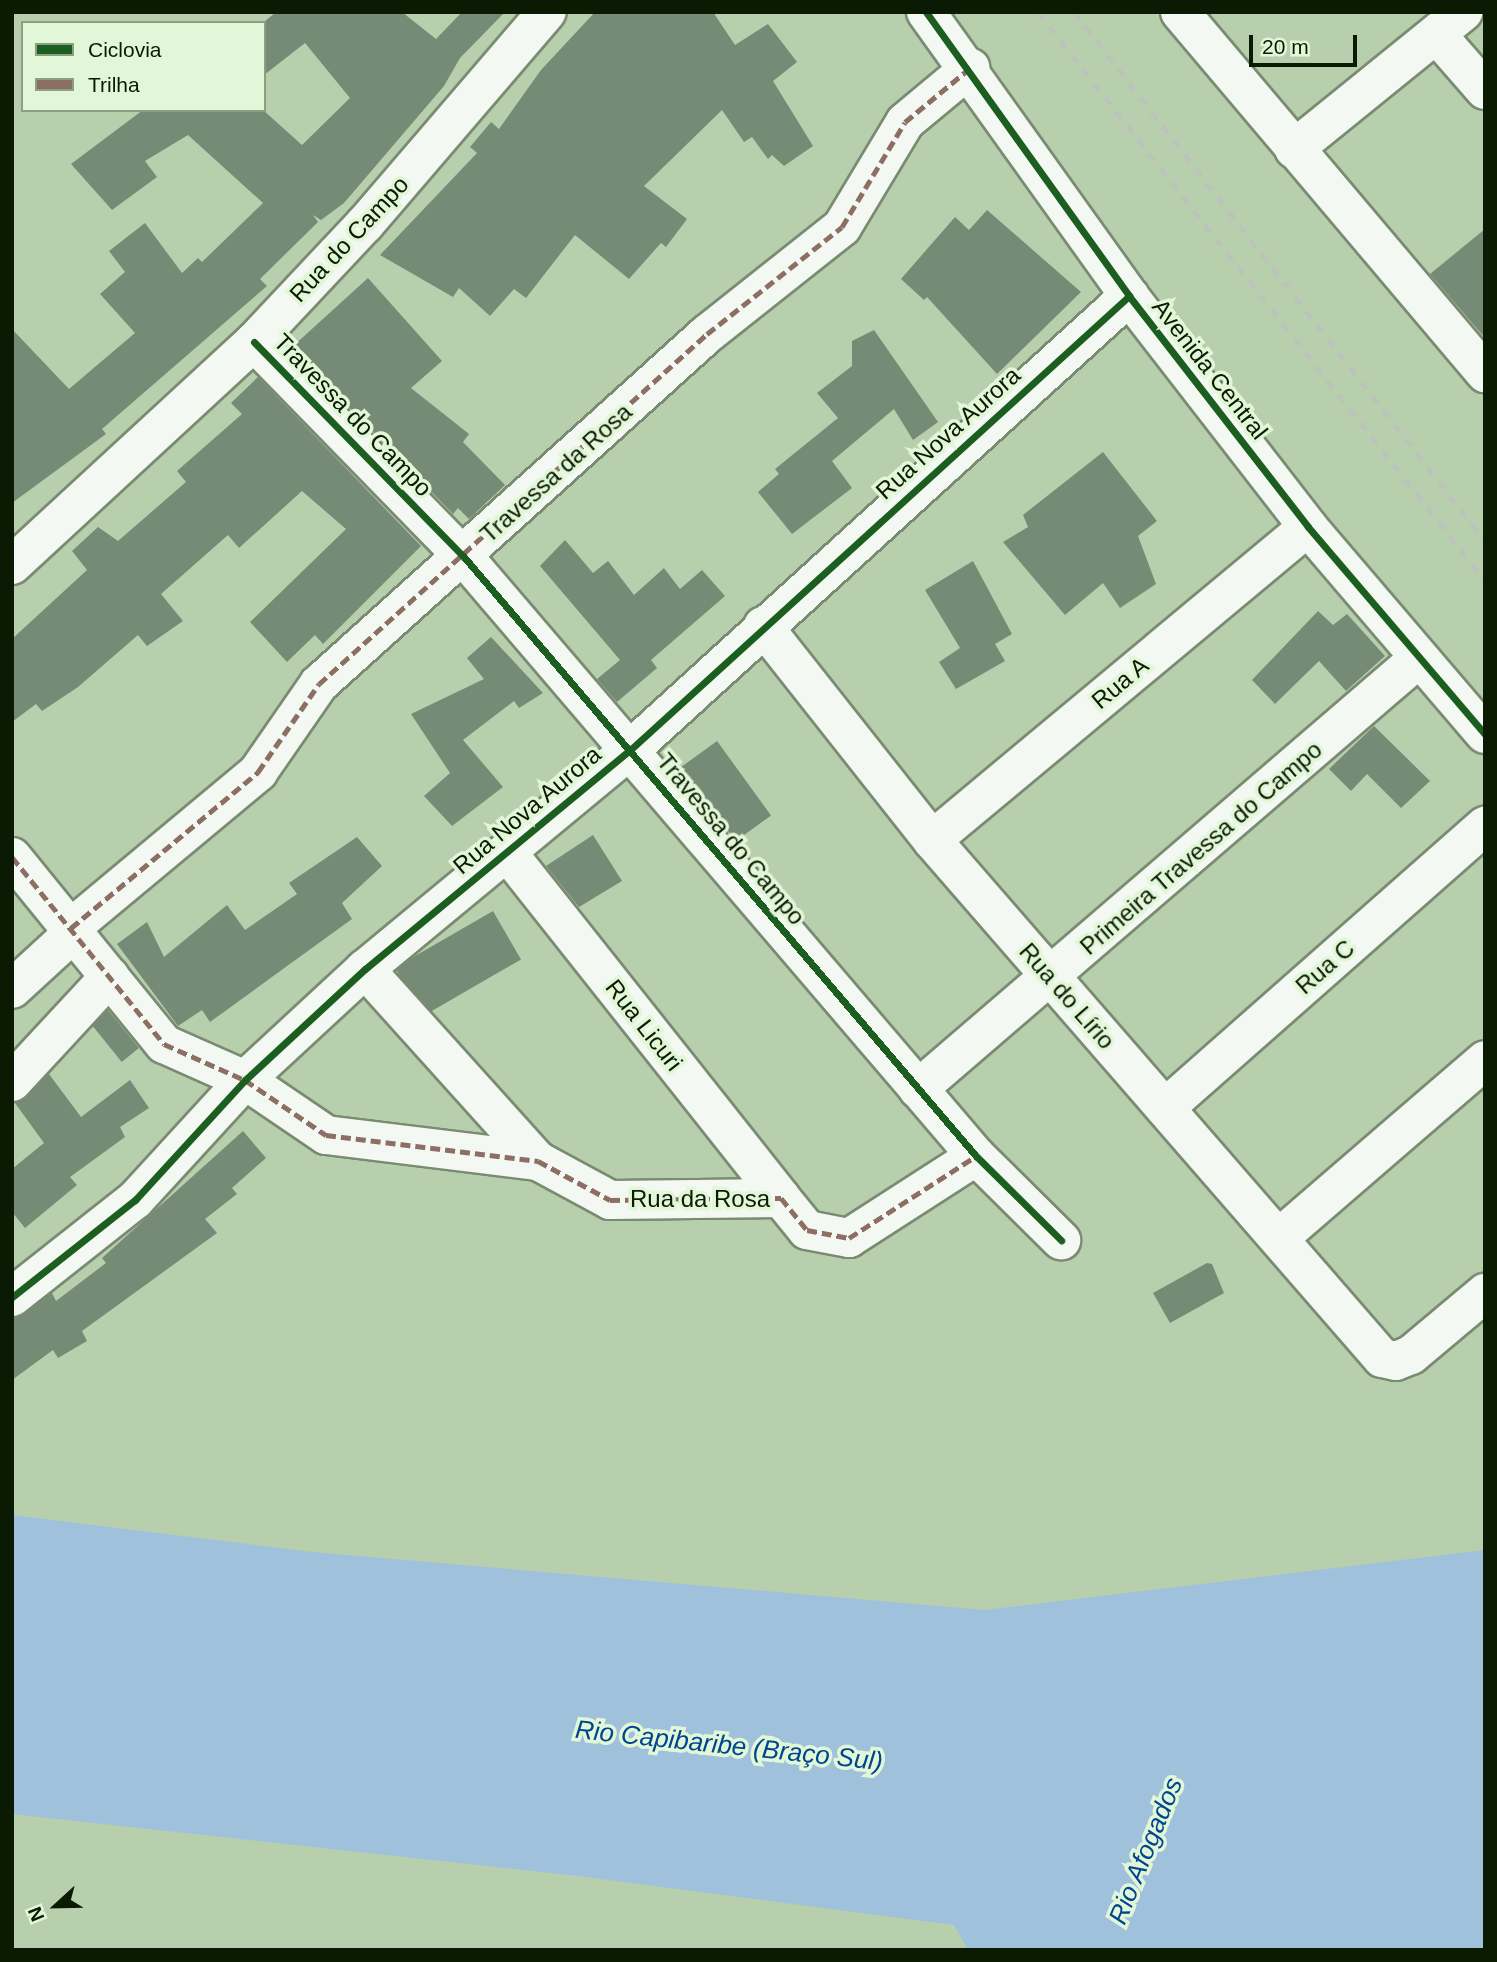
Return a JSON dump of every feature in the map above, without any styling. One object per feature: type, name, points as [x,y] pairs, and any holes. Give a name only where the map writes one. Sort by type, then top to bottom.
[{"type":"street","name":"Rua do Campo","points":[[12,565],[254,342],[365,224],[547,12]]},
{"type":"street","name":"Avenida Central","points":[[926,12],[970,68],[1129,296],[1308,527],[1418,659],[1485,734]]},
{"type":"street","points":[[1187,15],[1294,149],[1485,373]]},
{"type":"street","points":[[1294,149],[1450,23],[1485,90]]},
{"type":"street","name":"Travessa da Rosa","points":[[12,989],[72,930],[258,772],[319,684],[464,557],[707,334],[842,227],[905,122],[970,68]]},
{"type":"street","name":"Rua Nova Aurora","points":[[12,1297],[135,1200],[245,1080],[365,969],[630,750],[763,626],[1129,296]]},
{"type":"street","name":"Travessa do Campo","points":[[254,342],[464,557],[976,1156],[1061,1240]]},
{"type":"street","name":"Rua A","points":[[932,840],[1308,527]]},
{"type":"street","name":"Rua do Lírio","points":[[763,626],[932,840],[1382,1358],[1411,1356],[1485,1293]]},
{"type":"street","name":"Primeira Travessa do Campo","points":[[918,1089],[1051,979],[1418,659]]},
{"type":"street","name":"Rua C","points":[[1165,1108],[1485,826]]},
{"type":"street","name":"Rua Licuri","points":[[507,852],[781,1198]]},
{"type":"street","points":[[12,857],[164,1044],[245,1080]]},
{"type":"street","points":[[365,969],[538,1161]]},
{"type":"street","points":[[12,1082],[110,976]]},
{"type":"street","points":[[1279,1238],[1485,1060]]},
{"type":"street","name":"Rua da Rosa","points":[[245,1080],[326,1135],[538,1161],[610,1200],[781,1198],[807,1230],[849,1238],[976,1156]]},
{"type":"water","points":[[12,1515],[312,1552],[984,1610],[1485,1550],[1485,1950],[968,1950],[954,1925],[578,1876],[12,1814]]},
{"type":"building","points":[[276,12],[402,12],[436,39],[462,12],[505,12],[460,58],[444,86],[344,203],[321,220],[313,215],[318,222],[260,279],[267,286],[102,429],[106,434],[12,503],[12,329],[69,389],[135,333],[100,294],[125,272],[109,251],[145,223],[182,273],[198,258],[202,262],[263,203],[188,135],[145,161],[157,177],[112,210],[71,164],[140,112],[265,112],[302,145],[350,98],[305,43],[266,73],[265,21]]},
{"type":"building","points":[[595,12],[713,12],[735,45],[768,24],[797,62],[773,81],[813,146],[784,166],[772,155],[768,159],[752,137],[744,142],[722,110],[644,186],[687,219],[666,247],[661,243],[629,279],[575,235],[526,298],[514,289],[490,316],[459,288],[453,297],[380,255],[477,153],[470,147],[491,122],[499,129],[541,70]]},
{"type":"building","points":[[987,210],[1081,292],[997,374],[927,297],[924,300],[901,279],[955,217],[969,230]]},
{"type":"building","points":[[1485,229],[1485,338],[1430,274]]},
{"type":"building","points":[[368,278],[442,361],[411,388],[469,434],[463,442],[505,485],[469,519],[458,508],[453,514],[291,348]]},
{"type":"building","points":[[874,330],[938,422],[913,440],[894,409],[832,461],[852,488],[792,534],[758,492],[779,474],[775,469],[838,418],[817,393],[852,366],[852,341]]},
{"type":"building","points":[[258,377],[421,546],[323,644],[315,635],[287,662],[250,622],[346,529],[302,491],[239,548],[228,535],[161,594],[183,621],[147,646],[138,635],[78,687],[42,711],[36,704],[12,722],[12,639],[87,570],[72,551],[98,527],[118,541],[186,482],[177,471],[242,414],[231,403]]},
{"type":"building","points":[[1103,452],[1157,521],[1138,536],[1156,584],[1120,608],[1103,583],[1065,615],[1003,542],[1028,527],[1023,515]]},
{"type":"building","points":[[565,540],[593,573],[608,561],[634,595],[664,568],[680,589],[702,570],[725,596],[651,660],[657,668],[617,702],[597,679],[620,660],[540,566]]},
{"type":"building","points":[[973,561],[1012,634],[995,644],[1005,661],[956,689],[939,662],[960,648],[925,590]]},
{"type":"building","points":[[1318,611],[1333,625],[1347,614],[1385,656],[1346,691],[1319,661],[1275,704],[1252,680]]},
{"type":"building","points":[[491,637],[543,693],[519,708],[514,701],[463,740],[503,787],[452,826],[424,796],[450,773],[411,714],[484,679],[467,658]]},
{"type":"building","points":[[1374,726],[1430,781],[1401,808],[1367,774],[1351,791],[1329,769]]},
{"type":"building","points":[[717,741],[771,815],[735,841],[681,767]]},
{"type":"building","points":[[593,835],[622,881],[579,907],[546,866]]},
{"type":"building","points":[[357,837],[382,866],[342,903],[352,919],[210,1022],[202,1010],[178,1026],[117,944],[147,922],[164,957],[227,905],[245,930],[297,894],[289,883]]},
{"type":"building","points":[[493,911],[521,959],[423,1016],[395,968]]},
{"type":"building","points":[[108,1010],[139,1048],[122,1062],[91,1024]]},
{"type":"building","points":[[49,1074],[81,1117],[130,1080],[149,1108],[120,1127],[125,1137],[70,1177],[77,1185],[25,1228],[12,1212],[12,1169],[44,1143],[15,1103]]},
{"type":"building","points":[[243,1131],[266,1158],[232,1188],[237,1194],[205,1219],[217,1233],[82,1331],[87,1341],[58,1358],[53,1350],[12,1380],[12,1318],[52,1293],[56,1301],[106,1263],[102,1258]]},
{"type":"building","points":[[1207,1263],[1212,1264],[1224,1293],[1170,1323],[1153,1293]]},
{"type":"railway","points":[[1038,12],[1485,581]]},
{"type":"railway","points":[[1074,12],[1485,541]]},
{"type":"marked path","points":[[71,928],[258,772],[319,684],[707,334],[842,227],[905,122],[970,68]]},
{"type":"marked path","points":[[12,857],[164,1044],[245,1080],[326,1135],[538,1161],[610,1200],[781,1198],[807,1230],[849,1238],[976,1156]]},
{"type":"cycle path","points":[[926,12],[1129,296],[1308,527],[1485,734]]},
{"type":"cycle path","points":[[12,1297],[135,1200],[245,1080],[365,969],[630,750],[1129,296]]},
{"type":"cycle path","points":[[254,342],[464,557],[976,1156],[1061,1240]]},
{"type":"water label","name":"Rio Capibaribe (Braço Sul)","points":[[729,1746]]},
{"type":"water label","name":"Rio Afogados","points":[[1146,1851]]}]
